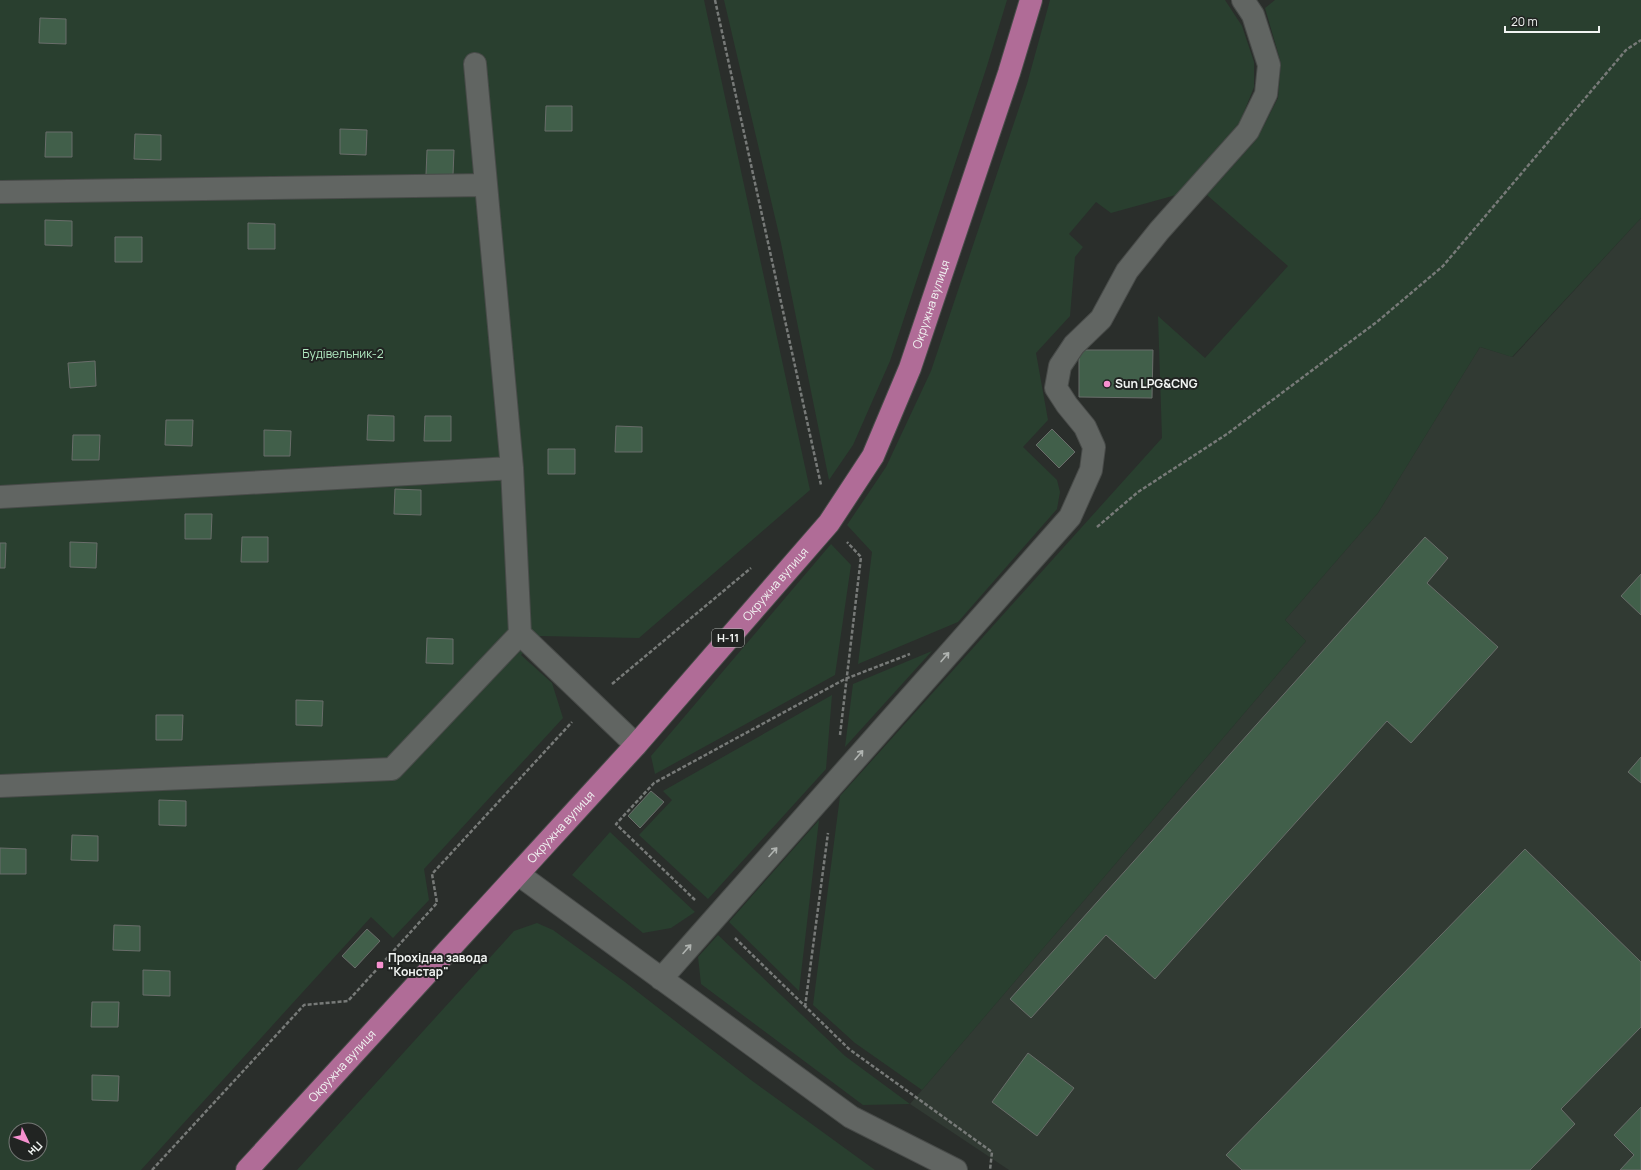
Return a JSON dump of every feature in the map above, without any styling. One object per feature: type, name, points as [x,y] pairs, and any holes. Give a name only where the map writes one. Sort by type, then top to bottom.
[{"type":"main road","name":"Окружна вулиця","points":[[247,1170],[636,745],[829,523],[873,456],[910,368],[1009,73],[1031,0]]},
{"type":"lane","points":[[661,979],[1070,517],[1091,470],[1094,447],[1085,427],[1056,388],[1060,366],[1074,345],[1101,320],[1127,271],[1159,231],[1248,131],[1266,94],[1269,65],[1253,15],[1243,0]]},
{"type":"lane","points":[[475,64],[512,468],[520,634],[636,745]]},
{"type":"lane","points":[[0,192],[486,185]]},
{"type":"lane","points":[[0,497],[512,468]]},
{"type":"lane","points":[[0,786],[392,769],[520,634]]},
{"type":"lane","points":[[518,874],[851,1117],[956,1170]]},
{"type":"path","points":[[715,0],[829,523]]},
{"type":"path","points":[[1092,531],[1138,492],[1227,434],[1366,330],[1443,266],[1626,50],[1641,40]]},
{"type":"path","points":[[152,1170],[304,1005],[348,1001],[437,903],[432,874],[591,702],[752,567]]},
{"type":"path","points":[[917,652],[845,679],[654,783],[616,824],[849,1049],[992,1152],[990,1170]]},
{"type":"shaded area","points":[[1641,218],[1641,1170],[1009,1170],[910,1104],[1306,641],[1285,620],[1378,513],[1480,347],[1513,357]]},
{"type":"green space","name":"Будівельник-2","points":[[0,0],[704,0],[810,490],[639,638],[540,636],[521,655],[552,683],[563,718],[424,869],[429,900],[393,938],[371,917],[141,1170],[0,1170]]},
{"type":"green space","points":[[724,0],[1007,0],[987,66],[890,361],[853,445],[829,480],[781,243]]},
{"type":"green space","points":[[1050,0],[1225,0],[1242,26],[1254,62],[1254,87],[1240,122],[1176,195],[1111,213],[1096,202],[1069,234],[1083,247],[1075,257],[1070,316],[1036,353],[1048,420],[1023,447],[1057,480],[1060,492],[1057,509],[958,622],[858,664],[872,552],[847,525],[886,467],[931,371],[1027,84]]},
{"type":"green space","points":[[1275,0],[1641,0],[1641,218],[1512,357],[1480,347],[1378,513],[1285,620],[1306,641],[922,1090],[855,1043],[813,1005],[840,796],[1162,438],[1158,316],[1205,358],[1288,266],[1207,195],[1257,139],[1278,98],[1281,63],[1265,8]]},
{"type":"green space","points":[[831,544],[851,565],[835,675],[655,774],[651,756]]},
{"type":"green space","points":[[932,651],[845,747],[853,684]]},
{"type":"green space","points":[[832,695],[826,769],[708,899],[639,835],[672,800],[663,791]]},
{"type":"green space","points":[[819,820],[799,991],[729,922]]},
{"type":"green space","points":[[610,832],[695,912],[671,928],[643,933],[572,875]]},
{"type":"green space","points":[[537,923],[553,930],[625,982],[751,1080],[875,1170],[297,1170],[514,931]]},
{"type":"green space","points":[[718,935],[845,1056],[910,1104],[863,1105],[701,984],[698,957]]},
{"type":"building","points":[[40,18],[66,19],[66,44],[39,43]]},
{"type":"building","points":[[546,106],[572,106],[572,131],[545,131]]},
{"type":"building","points":[[340,129],[367,130],[366,155],[340,154]]},
{"type":"building","points":[[46,132],[72,132],[72,157],[45,157]]},
{"type":"building","points":[[135,134],[161,135],[161,160],[134,159]]},
{"type":"building","points":[[427,150],[454,150],[453,175],[426,175]]},
{"type":"building","points":[[45,220],[72,221],[72,246],[45,245]]},
{"type":"building","points":[[248,223],[275,224],[275,249],[248,249]]},
{"type":"building","points":[[115,237],[142,237],[142,262],[115,262]]},
{"type":"building","points":[[1079,350],[1153,350],[1152,398],[1079,397]]},
{"type":"building","points":[[95,361],[96,386],[70,388],[68,363]]},
{"type":"building","points":[[368,415],[394,416],[394,441],[367,440]]},
{"type":"building","points":[[425,416],[451,416],[451,441],[424,441]]},
{"type":"building","points":[[166,420],[193,420],[192,446],[165,445]]},
{"type":"building","points":[[616,426],[642,427],[642,452],[615,452]]},
{"type":"building","points":[[1052,429],[1075,452],[1059,468],[1036,445]]},
{"type":"building","points":[[264,430],[291,431],[290,456],[264,456]]},
{"type":"building","points":[[73,435],[100,435],[99,460],[72,460]]},
{"type":"building","points":[[548,449],[575,449],[575,474],[548,474]]},
{"type":"building","points":[[395,489],[421,490],[421,515],[394,514]]},
{"type":"building","points":[[185,514],[212,514],[211,539],[185,539]]},
{"type":"building","points":[[242,537],[268,537],[268,562],[241,562]]},
{"type":"building","points":[[1425,537],[1448,558],[1427,583],[1498,647],[1411,743],[1387,721],[1155,979],[1106,935],[1031,1018],[1010,999]]},
{"type":"building","points":[[70,542],[97,543],[96,568],[70,567]]},
{"type":"building","points":[[0,543],[6,543],[5,568],[0,568]]},
{"type":"building","points":[[1641,574],[1641,615],[1621,596]]},
{"type":"building","points":[[427,638],[453,639],[453,664],[426,663]]},
{"type":"building","points":[[296,700],[323,701],[322,726],[296,725]]},
{"type":"building","points":[[156,715],[183,715],[182,740],[156,740]]},
{"type":"building","points":[[1641,757],[1641,783],[1628,772]]},
{"type":"building","points":[[651,791],[664,802],[640,828],[628,816]]},
{"type":"building","points":[[159,800],[186,801],[186,826],[159,825]]},
{"type":"building","points":[[72,835],[98,836],[98,861],[71,860]]},
{"type":"building","points":[[0,848],[26,849],[26,874],[0,874]]},
{"type":"building","points":[[1525,849],[1641,962],[1641,1027],[1561,1109],[1575,1124],[1530,1170],[1242,1170],[1226,1155]]},
{"type":"building","points":[[114,925],[140,926],[140,951],[113,950]]},
{"type":"building","points":[[367,929],[380,941],[355,968],[342,956]]},
{"type":"building","points":[[143,970],[170,971],[170,996],[143,995]]},
{"type":"building","points":[[92,1002],[119,1002],[118,1027],[91,1027]]},
{"type":"building","points":[[1028,1053],[1074,1088],[1037,1136],[992,1102]]},
{"type":"building","points":[[92,1075],[119,1076],[118,1101],[92,1100]]},
{"type":"building","points":[[1641,1107],[1641,1170],[1620,1170],[1634,1155],[1614,1135]]},
{"type":"place","name":"Sun LPG&CNG","points":[[1107,384]]},
{"type":"place","name":"Прохідна завода \"Констар\"","points":[[380,965]]}]
